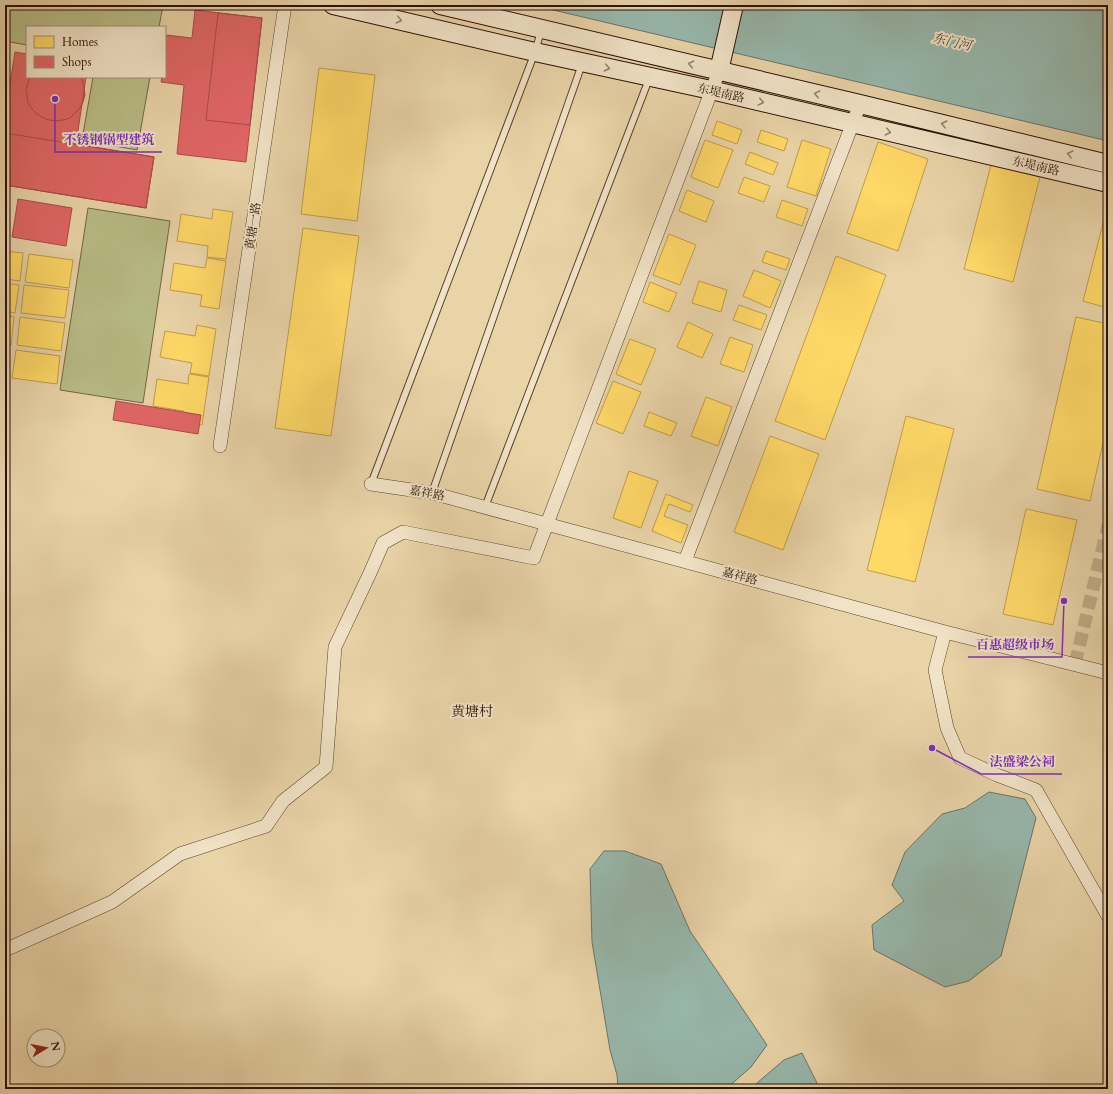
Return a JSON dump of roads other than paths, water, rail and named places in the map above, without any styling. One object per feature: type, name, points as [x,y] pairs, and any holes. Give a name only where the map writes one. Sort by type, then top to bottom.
[{"type":"main road","name":"东堤南路","points":[[333,5],[535,52],[711,90],[1108,183]]},
{"type":"main road","name":"东堤南路","points":[[440,5],[1108,164]]},
{"type":"main road","points":[[719,71],[734,5]]},
{"type":"street","name":"黄塘一路","points":[[220,446],[285,5]]},
{"type":"street","points":[[5,950],[112,902],[180,854],[266,826],[284,801],[326,768],[335,647],[383,543],[403,532],[534,558],[719,71]]},
{"type":"street","points":[[685,561],[860,104]]},
{"type":"street","name":"嘉祥路","points":[[371,484],[432,493],[945,632],[1108,673]]},
{"type":"street","points":[[945,632],[935,670],[947,728],[960,758],[997,775],[1036,790],[1108,916]]},
{"type":"lane","points":[[371,484],[535,52],[541,28]]},
{"type":"lane","points":[[432,493],[582,62]]},
{"type":"lane","points":[[485,507],[650,77]]},
{"type":"water","name":"东门河","points":[[532,5],[1083,5],[1108,11],[1108,141]]},
{"type":"water","points":[[989,792],[1025,799],[1036,818],[1001,956],[969,981],[945,987],[874,950],[872,925],[904,901],[892,885],[905,852],[942,814],[965,808]]},
{"type":"water","points":[[604,851],[625,851],[661,864],[690,931],[767,1045],[751,1067],[726,1089],[618,1089],[617,1075],[610,1050],[592,942],[590,869]]},
{"type":"water","points":[[802,1053],[817,1083],[812,1089],[750,1089],[784,1060]]},
{"type":"tunnel","points":[[1075,664],[1108,525]]},
{"type":"place","name":"不锈钢锅型建筑","points":[[55,99]]},
{"type":"place","name":"百惠超级市场","points":[[1064,601]]},
{"type":"place","name":"法盛梁公祠","points":[[932,748]]},
{"type":"district","name":"黄塘村","points":[[472,711]]}]
